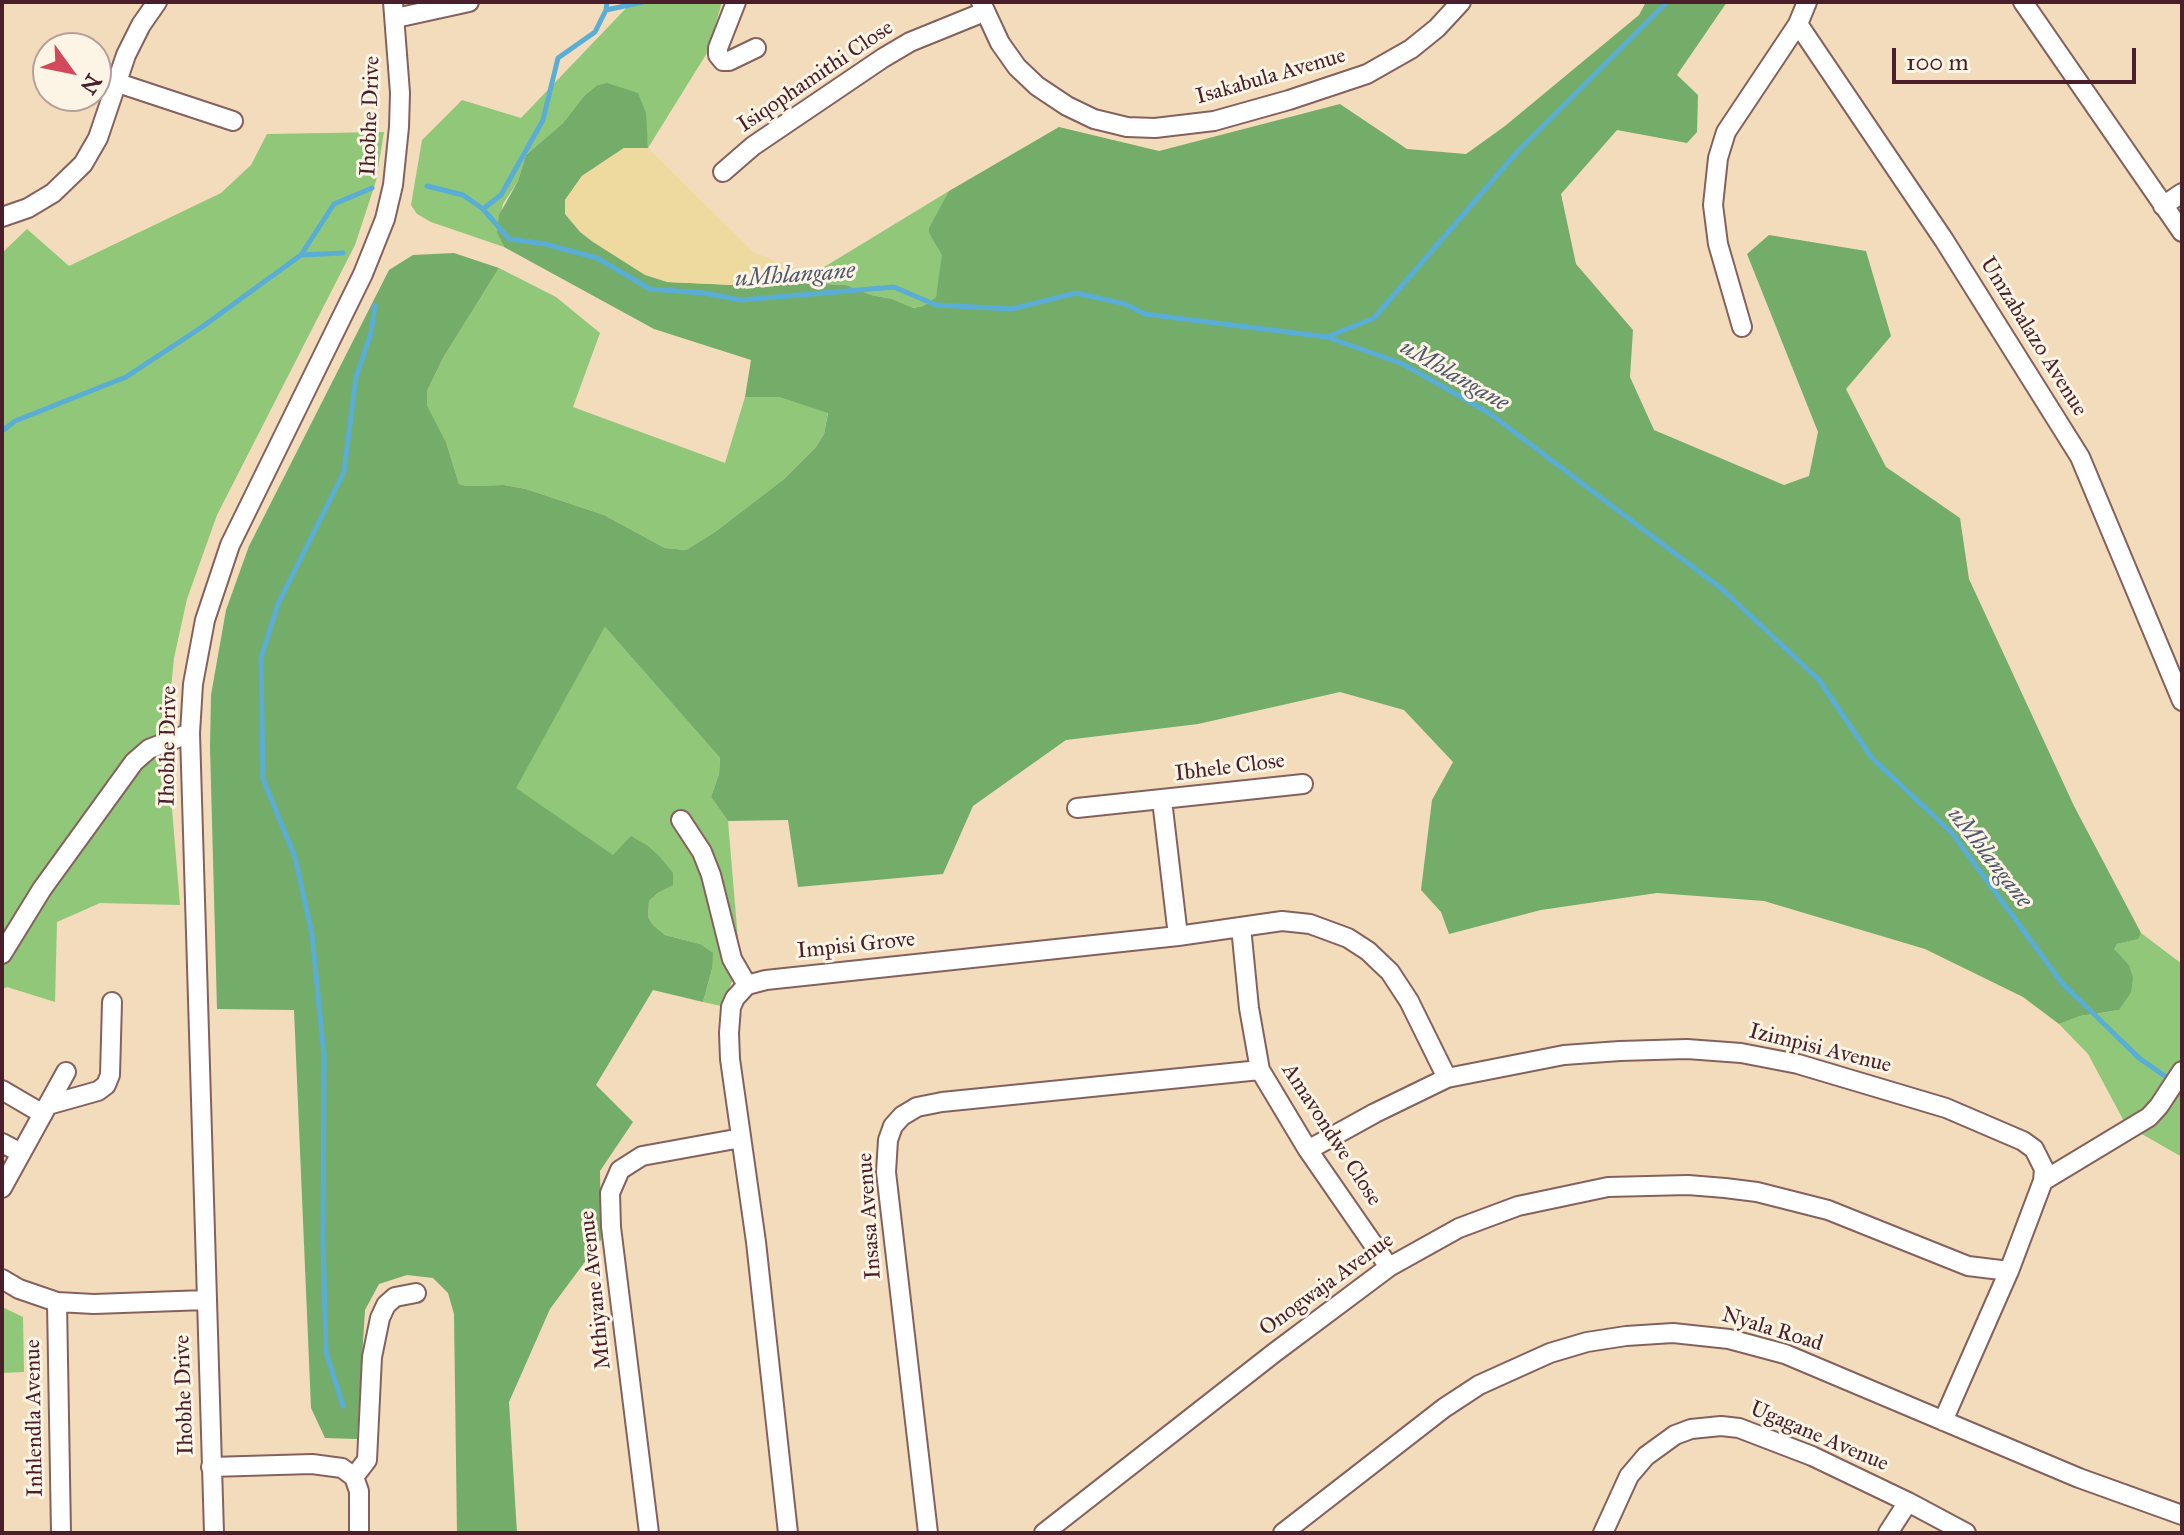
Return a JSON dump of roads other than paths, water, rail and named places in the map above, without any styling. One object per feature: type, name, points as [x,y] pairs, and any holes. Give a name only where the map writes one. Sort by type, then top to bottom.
[{"type":"street","points":[[2,217],[28,208],[53,193],[83,164],[98,138],[136,35],[157,2]]},
{"type":"street","points":[[394,10],[469,2]]},
{"type":"street","points":[[736,2],[718,55],[723,61],[729,61],[756,48]]},
{"type":"street","name":"Isakabula Avenue","points":[[982,7],[1000,43],[1017,67],[1037,86],[1067,106],[1105,121],[1127,127],[1155,128],[1214,121],[1367,74],[1411,49],[1437,28],[1461,2]]},
{"type":"street","points":[[1742,327],[1718,244],[1713,205],[1718,158],[1726,132],[1798,24],[1807,2]]},
{"type":"street","points":[[2023,2],[2182,232]]},
{"type":"street","name":"Isiqophamithi Close","points":[[723,172],[753,146],[883,58],[982,7]]},
{"type":"street","name":"Ihobhe Drive","points":[[214,1533],[190,733],[193,684],[205,620],[230,545],[374,250],[393,185],[399,127],[394,10]]},
{"type":"street","name":"Umzabalazo Avenue","points":[[1798,24],[1944,240],[2080,457],[2182,701]]},
{"type":"street","points":[[118,83],[233,121]]},
{"type":"street","points":[[2163,206],[2182,193]]},
{"type":"street","points":[[2,954],[42,889],[134,762],[149,749],[190,733]]},
{"type":"street","name":"Ibhele Close","points":[[1077,808],[1303,784]]},
{"type":"street","name":"Ibhele Close","points":[[1162,800],[1178,936]]},
{"type":"street","points":[[681,820],[702,852],[711,875],[732,959],[747,985],[731,1007],[729,1033],[788,1533]]},
{"type":"street","name":"Impisi Grove","points":[[747,985],[782,978],[1178,936],[1282,921],[1310,924],[1348,938],[1368,951],[1390,972],[1409,1001],[1447,1078]]},
{"type":"street","name":"Amavondwe Close","points":[[1241,927],[1249,1008],[1260,1070],[1308,1150],[1389,1267]]},
{"type":"street","points":[[2,1090],[45,1109],[98,1091],[106,1085],[110,1075],[112,1002]]},
{"type":"street","name":"Izimpisi Avenue","points":[[1308,1150],[1447,1078],[1564,1055],[1687,1049],[1741,1053],[1798,1064],[1946,1108],[2023,1141],[2034,1149],[2044,1169],[2043,1181]]},
{"type":"street","name":"Insasa Avenue","points":[[928,1533],[886,1172],[888,1140],[893,1126],[917,1107],[942,1102],[1260,1070]]},
{"type":"street","points":[[2,1188],[66,1072]]},
{"type":"street","points":[[1943,1421],[2009,1271],[2043,1181],[2140,1123],[2159,1106],[2179,1075]]},
{"type":"street","name":"Mthiyane Avenue","points":[[649,1533],[613,1243],[610,1193],[620,1170],[642,1156],[741,1138]]},
{"type":"street","points":[[2,1143],[21,1153]]},
{"type":"street","name":"Onogwaja Avenue","points":[[1044,1533],[1389,1267],[1459,1228],[1518,1206],[1608,1187],[1688,1185],[1757,1192],[1798,1201],[1868,1225],[1968,1266],[2009,1271]]},
{"type":"street","points":[[2,1279],[19,1289],[57,1302],[94,1304],[206,1300]]},
{"type":"street","points":[[354,1477],[367,1460],[372,1357],[380,1318],[386,1305],[395,1297],[416,1293]]},
{"type":"street","name":"Inhlendla Avenue","points":[[57,1302],[61,1533]]},
{"type":"street","name":"Nyala Road","points":[[1283,1533],[1422,1424],[1479,1385],[1550,1353],[1587,1342],[1673,1333],[1729,1339],[1785,1354],[2079,1478],[2182,1515]]},
{"type":"street","name":"Ugagane Avenue","points":[[1611,1529],[1629,1476],[1646,1456],[1675,1435],[1706,1426],[1739,1428],[1767,1438],[1908,1502],[1966,1533]]},
{"type":"street","points":[[211,1467],[312,1464],[342,1468],[354,1477],[359,1491],[359,1533]]},
{"type":"street","points":[[1888,1533],[1908,1502]]},
{"type":"waterway","points":[[483,209],[501,195],[543,120],[558,58],[595,32],[607,2]]},
{"type":"waterway","points":[[606,10],[643,2]]},
{"type":"waterway","points":[[1327,337],[1374,318],[1518,151],[1667,2]]},
{"type":"waterway","name":"uMhlangane","points":[[427,186],[463,195],[483,209],[509,239],[545,244],[597,258],[650,289],[704,293],[741,300],[894,287],[936,305],[1012,309],[1076,293],[1125,304],[1145,314],[1327,337],[1403,364],[1489,413],[1722,589],[1819,680],[1872,758],[1952,833],[2062,983],[2139,1058],[2182,1088]]},
{"type":"waterway","name":"uMhlangane","points":[[2,431],[15,421],[126,377],[202,327],[301,255],[334,204],[372,188]]},
{"type":"waterway","points":[[301,255],[343,253]]},
{"type":"waterway","points":[[343,1406],[326,1352],[324,1055],[312,934],[295,857],[263,779],[261,658],[278,604],[344,472],[356,377],[371,333],[375,305]]}]
